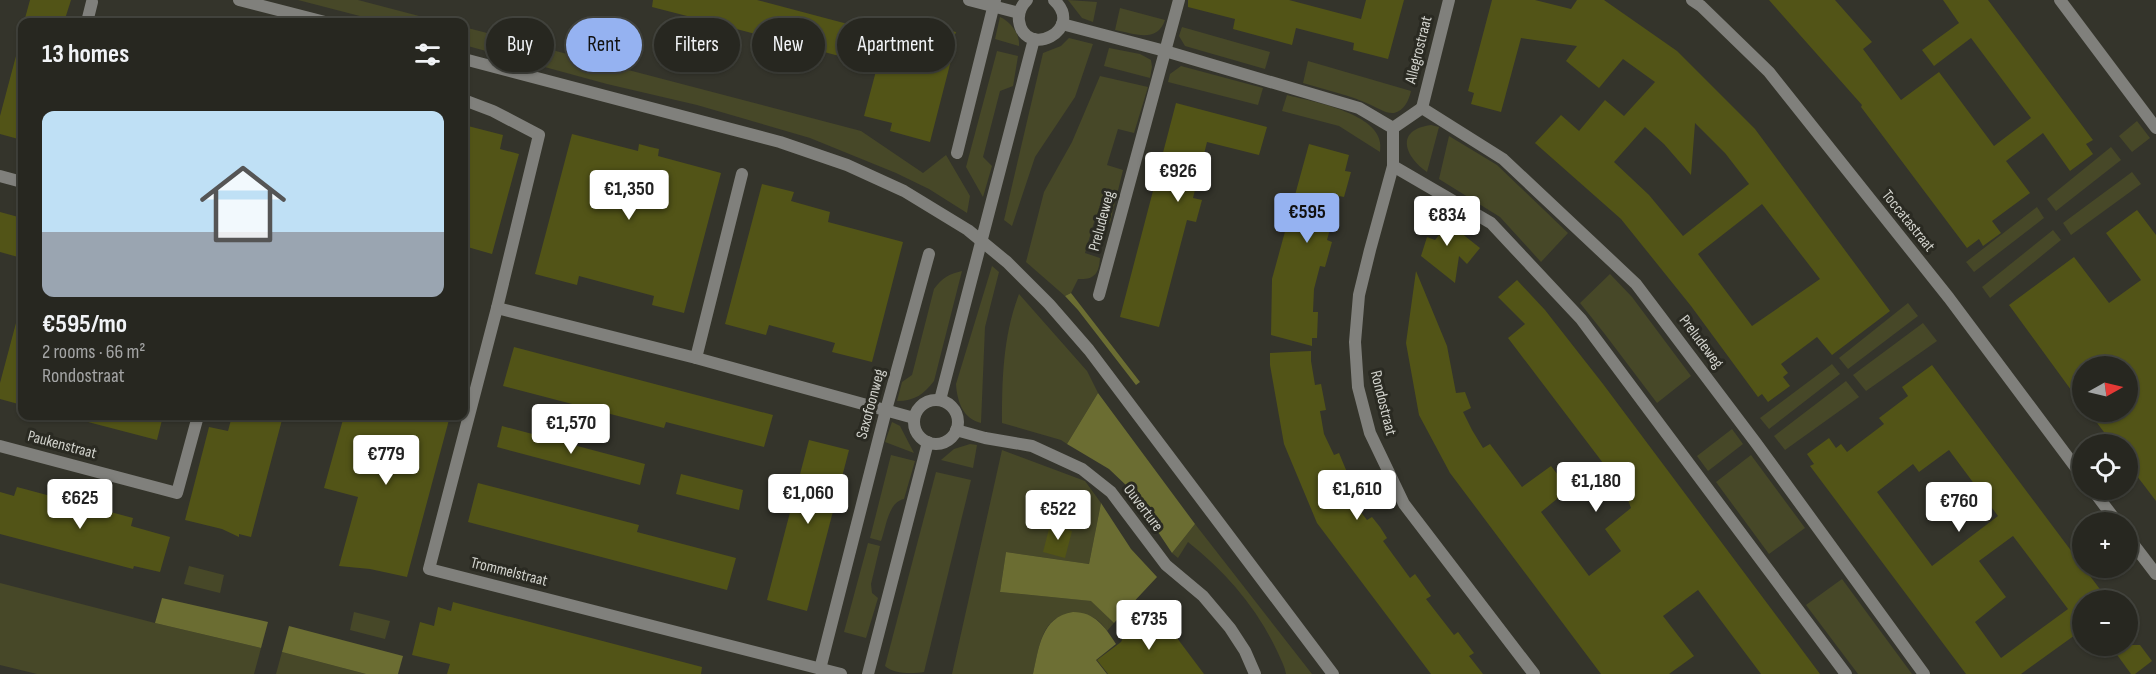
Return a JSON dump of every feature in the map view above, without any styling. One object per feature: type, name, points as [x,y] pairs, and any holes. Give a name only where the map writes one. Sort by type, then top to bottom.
[{"type":"street","points":[[239,0],[309,18]]},
{"type":"street","points":[[969,0],[994,3],[1019,13]]},
{"type":"street","points":[[1027,0],[1019,13],[1021,29],[1034,39],[1040,40],[1056,34],[1062,24],[1061,9],[1054,0]]},
{"type":"street","name":"Preludeweg","points":[[1099,295],[1179,0]]},
{"type":"street","name":"Allegrostraat","points":[[1422,108],[1449,0]]},
{"type":"street","name":"Toccatastraat","points":[[1692,0],[1769,72],[1949,298],[2072,463]]},
{"type":"street","points":[[2060,0],[2156,128]]},
{"type":"street","points":[[88,18],[92,2]]},
{"type":"street","points":[[957,153],[994,3]]},
{"type":"street","points":[[1062,24],[1165,51],[1359,108],[1393,128]]},
{"type":"street","points":[[940,400],[1034,39]]},
{"type":"street","points":[[468,60],[780,142],[847,165],[904,191],[968,230],[1007,262],[1089,350],[1333,674]]},
{"type":"street","name":"Trommelstraat","points":[[468,102],[493,111],[539,135],[468,419]]},
{"type":"street","points":[[1393,128],[1422,108]]},
{"type":"street","name":"Preludeweg","points":[[1422,108],[1503,159],[1636,284],[1756,443],[1924,674]]},
{"type":"street","points":[[1393,128],[1393,166],[1491,223],[1581,319],[1846,674]]},
{"type":"street","name":"Rondostraat","points":[[1393,166],[1359,296],[1355,342],[1359,387],[1370,433],[1404,504],[1534,674]]},
{"type":"street","points":[[696,358],[742,174]]},
{"type":"street","points":[[0,176],[18,181]]},
{"type":"street","name":"Saxofoonweg","points":[[820,669],[886,410],[929,254]]},
{"type":"street","points":[[497,308],[696,358],[914,418]]},
{"type":"street","points":[[930,400],[940,400],[950,405],[956,414],[956,430],[950,439],[934,444],[917,433],[914,418],[921,405],[930,400]]},
{"type":"street","name":"Paukenstraat","points":[[0,446],[177,493],[197,420]]},
{"type":"street","name":"Trommelstraat","points":[[468,420],[429,569],[842,674]]},
{"type":"street","name":"Ouverture","points":[[956,430],[985,438],[1032,446],[1082,469],[1111,492],[1166,565],[1214,608],[1245,651],[1256,674]]},
{"type":"street","points":[[868,674],[928,442]]},
{"type":"street","points":[[2100,500],[2109,512]]},
{"type":"street","points":[[2138,550],[2156,574]]},
{"type":"shaded area","points":[[298,0],[358,0],[419,16],[418,18],[368,18]]},
{"type":"shaded area","points":[[1068,0],[1097,2],[1093,22],[1082,18]]},
{"type":"shaded area","points":[[1120,8],[1165,20],[1156,32],[1150,35],[1115,30]]},
{"type":"shaded area","points":[[1000,17],[1014,29],[1019,46],[995,39]]},
{"type":"shaded area","points":[[1182,27],[1270,52],[1265,69],[1185,46],[1179,36]]},
{"type":"shaded area","points":[[468,28],[486,33],[486,51],[468,46]]},
{"type":"shaded area","points":[[1069,38],[1093,44],[1075,97],[1035,157],[1012,226],[1004,220],[1043,53],[1061,46]]},
{"type":"shaded area","points":[[1109,48],[1140,54],[1151,60],[1150,78],[1104,66]]},
{"type":"shaded area","points":[[554,51],[566,54],[566,72],[636,72],[861,131],[923,173],[946,155],[970,196],[967,213],[929,189],[896,173],[810,138],[697,105],[554,70]]},
{"type":"shaded area","points":[[997,51],[1018,56],[1013,86],[1000,91],[983,157],[992,166],[983,197],[966,167]]},
{"type":"shaded area","points":[[1308,61],[1411,91],[1409,98],[1401,110],[1391,113],[1355,98],[1303,83]]},
{"type":"shaded area","points":[[1181,66],[1263,88],[1258,105],[1168,82],[1170,74]]},
{"type":"shaded area","points":[[1100,76],[1148,87],[1134,133],[1118,129],[1107,165],[1123,170],[1110,223],[1095,219],[1085,253],[1100,258],[1097,272],[1092,277],[1078,279],[1071,293],[1065,296],[1026,262],[1044,192],[1072,142]]},
{"type":"shaded area","points":[[1287,95],[1330,106],[1361,119],[1372,128],[1379,139],[1380,152],[1339,126],[1282,111]]},
{"type":"shaded area","points":[[2137,121],[2150,138],[2132,152],[2119,136]]},
{"type":"shaded area","points":[[1431,125],[1439,127],[1427,172],[1413,159],[1407,145],[1412,132]]},
{"type":"shaded area","points":[[1449,136],[1497,165],[1568,233],[1541,262],[1500,217],[1439,179]]},
{"type":"shaded area","points":[[2111,147],[2121,160],[2056,211],[2047,199]]},
{"type":"shaded area","points":[[2132,172],[2141,184],[2071,235],[2063,223]]},
{"type":"shaded area","points":[[2037,207],[2044,218],[1974,272],[1966,262]]},
{"type":"shaded area","points":[[2053,230],[2061,240],[1990,298],[1982,287]]},
{"type":"shaded area","points":[[992,266],[999,272],[985,327],[981,423],[965,413],[958,397],[956,384]]},
{"type":"shaded area","points":[[962,271],[934,381],[918,396],[909,400],[897,401],[902,382],[912,375],[934,289],[946,277]]},
{"type":"shaded area","points":[[1610,274],[1632,297],[1691,376],[1657,403],[1580,303]]},
{"type":"shaded area","points":[[1071,293],[1140,382],[1136,385],[1065,296]]},
{"type":"shaded area","points":[[1019,294],[1087,371],[1098,393],[1067,444],[1061,440],[1002,423],[1003,374],[1007,342]]},
{"type":"shaded area","points":[[1908,303],[1918,316],[1848,369],[1839,358]]},
{"type":"shaded area","points":[[1923,323],[1937,341],[1866,391],[1853,375]]},
{"type":"shaded area","points":[[1832,364],[1840,374],[1769,429],[1760,418]]},
{"type":"shaded area","points":[[1846,381],[1859,397],[1785,450],[1774,436]]},
{"type":"shaded area","points":[[1098,393],[1195,524],[1172,553],[1128,487],[1109,469],[1067,444]]},
{"type":"shaded area","points":[[892,422],[900,426],[914,453],[885,442]]},
{"type":"shaded area","points":[[1732,429],[1743,444],[1708,471],[1697,456]]},
{"type":"shaded area","points":[[970,444],[977,445],[973,468],[941,460],[954,449]]},
{"type":"shaded area","points":[[1002,450],[1085,481],[1101,503],[1089,564],[1006,552],[1000,592],[1092,601],[1114,623],[1107,631],[1099,621],[1088,616],[1080,614],[1057,618],[1044,632],[1033,674],[952,674]]},
{"type":"shaded area","points":[[891,455],[915,461],[904,499],[894,505],[891,510],[881,541],[870,538]]},
{"type":"shaded area","points":[[1751,455],[1805,528],[1769,554],[1716,482]]},
{"type":"shaded area","points":[[936,472],[971,480],[924,672],[898,672],[885,666]]},
{"type":"shaded area","points":[[1101,503],[1131,549],[1157,577],[1114,623],[1091,601],[1000,592],[1006,552],[1089,564]]},
{"type":"shaded area","points":[[1195,524],[1312,674],[1286,674],[1270,637],[1251,606],[1202,554],[1188,542],[1178,558],[1172,553]]},
{"type":"shaded area","points":[[868,543],[880,546],[871,584],[872,593],[878,598],[866,638],[844,632]]},
{"type":"shaded area","points":[[189,566],[224,575],[220,593],[184,584]]},
{"type":"shaded area","points":[[1842,579],[1912,674],[1858,674],[1806,605]]},
{"type":"shaded area","points":[[0,583],[261,648],[254,674],[37,674],[0,665]]},
{"type":"shaded area","points":[[162,598],[268,622],[261,648],[155,623]]},
{"type":"shaded area","points":[[354,612],[390,621],[385,639],[350,630]]},
{"type":"shaded area","points":[[1073,612],[1087,615],[1099,622],[1116,644],[1096,660],[1107,674],[1033,674],[1040,644],[1048,627],[1062,615]]},
{"type":"shaded area","points":[[289,626],[403,656],[398,674],[366,674],[282,652]]},
{"type":"shaded area","points":[[282,652],[366,674],[276,674]]},
{"type":"building","points":[[30,0],[71,0],[65,18],[25,18]]},
{"type":"building","points":[[653,0],[757,0],[825,18],[752,18],[752,33],[740,30],[740,18],[686,18],[687,16],[652,7]]},
{"type":"building","points":[[1188,0],[1289,0],[1361,19],[1366,0],[1404,0],[1388,59],[1353,50],[1354,43],[1296,28],[1292,45],[1233,29],[1235,19],[1188,7]]},
{"type":"building","points":[[1492,0],[1535,0],[1571,9],[1577,0],[1604,0],[1677,51],[1755,129],[1890,311],[1832,355],[1817,337],[1781,364],[1788,373],[1783,377],[1790,386],[1768,402],[1762,394],[1758,397],[1691,306],[1621,219],[1535,143],[1561,115],[1579,131],[1605,100],[1624,116],[1655,82],[1623,59],[1599,88],[1566,61],[1577,46],[1521,38],[1501,112],[1471,104],[1474,93],[1468,91]],"holes":[[[1695,123],[1725,153],[1749,184],[1683,236],[1649,195],[1614,162],[1645,127],[1664,144],[1691,175]],[[1762,204],[1820,279],[1752,326],[1698,254]]]},
{"type":"building","points":[[1769,0],[1835,0],[1872,42],[1863,49],[1901,100],[1939,72],[1994,146],[2031,118],[1971,38],[1934,66],[1922,50],[1959,23],[1943,0],[1988,0],[2093,140],[2086,144],[2093,154],[2070,171],[2043,133],[2006,161],[2030,193],[1992,221],[2001,233],[1983,246],[1979,239],[1967,248],[1861,107],[1862,105]]},
{"type":"building","points":[[825,18],[837,21],[837,55],[825,52]]},
{"type":"building","points":[[16,56],[18,56],[18,139],[0,134],[0,116]]},
{"type":"building","points":[[876,72],[948,72],[930,142],[890,131],[892,123],[864,116]]},
{"type":"building","points":[[1176,103],[1267,127],[1259,155],[1207,142],[1193,198],[1202,200],[1196,222],[1187,220],[1159,327],[1120,317]]},
{"type":"building","points":[[468,126],[503,135],[500,149],[519,154],[492,254],[468,247]]},
{"type":"building","points":[[572,134],[638,151],[639,144],[659,149],[658,156],[721,173],[684,313],[652,305],[654,296],[579,276],[577,285],[535,274]]},
{"type":"building","points":[[1309,144],[1349,155],[1345,171],[1351,172],[1344,197],[1339,196],[1327,240],[1332,242],[1325,267],[1320,266],[1314,289],[1313,312],[1318,312],[1317,338],[1312,338],[1312,346],[1271,335],[1272,279]]},
{"type":"building","points":[[762,184],[794,192],[791,201],[830,212],[828,222],[903,242],[872,362],[832,352],[835,343],[769,325],[766,335],[725,324]]},
{"type":"building","points":[[1431,209],[1480,248],[1467,264],[1459,256],[1455,283],[1421,256],[1427,237],[1435,240],[1439,235],[1423,218]]},
{"type":"building","points":[[2137,210],[2156,235],[2156,501],[2138,477],[2138,434],[2105,434],[2096,422],[2138,422],[2138,356],[2072,356],[2072,391],[2009,305],[2074,257],[2109,303],[2141,280],[2106,233]]},
{"type":"building","points":[[0,212],[18,217],[18,257],[0,252]]},
{"type":"building","points":[[1416,271],[1447,346],[1456,393],[1465,392],[1471,408],[1463,412],[1472,430],[1483,448],[1490,444],[1522,487],[1551,466],[1569,489],[1541,512],[1589,576],[1621,551],[1605,529],[1631,508],[1625,492],[1508,338],[1525,324],[1498,297],[1517,280],[1545,310],[1603,384],[1820,674],[1761,674],[1698,590],[1663,616],[1694,656],[1669,674],[1601,674],[1450,473],[1419,415],[1406,343]]},
{"type":"building","points":[[16,323],[18,323],[18,404],[0,399],[0,383]]},
{"type":"building","points":[[514,347],[773,415],[764,447],[666,422],[664,428],[503,386]]},
{"type":"building","points":[[1311,351],[1315,385],[1321,384],[1326,410],[1320,411],[1324,434],[1334,455],[1339,453],[1349,477],[1344,479],[1354,503],[1367,520],[1372,517],[1380,527],[1387,538],[1383,541],[1410,578],[1415,574],[1431,596],[1426,599],[1454,635],[1458,632],[1474,653],[1469,656],[1483,674],[1431,674],[1317,523],[1284,444],[1270,365],[1270,353]]},
{"type":"building","points":[[1932,365],[2072,552],[2072,578],[2092,578],[2101,590],[2072,590],[2072,637],[2021,674],[1966,674],[1810,466],[1814,464],[1807,454],[1829,438],[1836,448],[1841,444],[1847,452],[1884,424],[1879,418],[1908,396],[1902,387]],"holes":[[[1949,450],[1998,516],[1932,566],[1877,492],[1913,464],[1919,472]],[[2013,536],[2068,609],[2001,658],[1975,622],[2006,597],[1979,561]]]},
{"type":"building","points":[[88,420],[162,420],[157,440],[88,422]]},
{"type":"building","points":[[231,420],[282,420],[251,537],[239,534],[239,537],[222,529],[185,520],[209,427],[228,431]]},
{"type":"building","points":[[343,420],[449,420],[407,577],[370,569],[339,566],[358,497],[324,488]]},
{"type":"building","points":[[502,426],[645,464],[640,485],[497,447]]},
{"type":"building","points":[[809,440],[849,450],[807,611],[767,600]]},
{"type":"building","points":[[681,474],[743,490],[739,510],[676,494]]},
{"type":"building","points":[[478,483],[639,525],[637,532],[736,558],[727,590],[468,522]]},
{"type":"building","points":[[17,487],[133,518],[131,526],[170,537],[160,572],[134,566],[133,569],[0,534],[0,492],[14,496]]},
{"type":"building","points":[[1050,525],[1072,531],[1065,558],[1043,552]]},
{"type":"building","points":[[453,602],[702,667],[701,674],[447,674],[450,664],[412,655],[420,622],[434,626],[438,607],[451,611]]},
{"type":"building","points":[[1159,614],[1204,674],[1108,674],[1097,660],[1121,642],[1133,617]]},
{"type":"building","points":[[2138,645],[2140,645],[2152,661],[2135,674],[2131,674],[2118,656],[2138,656]]}]
